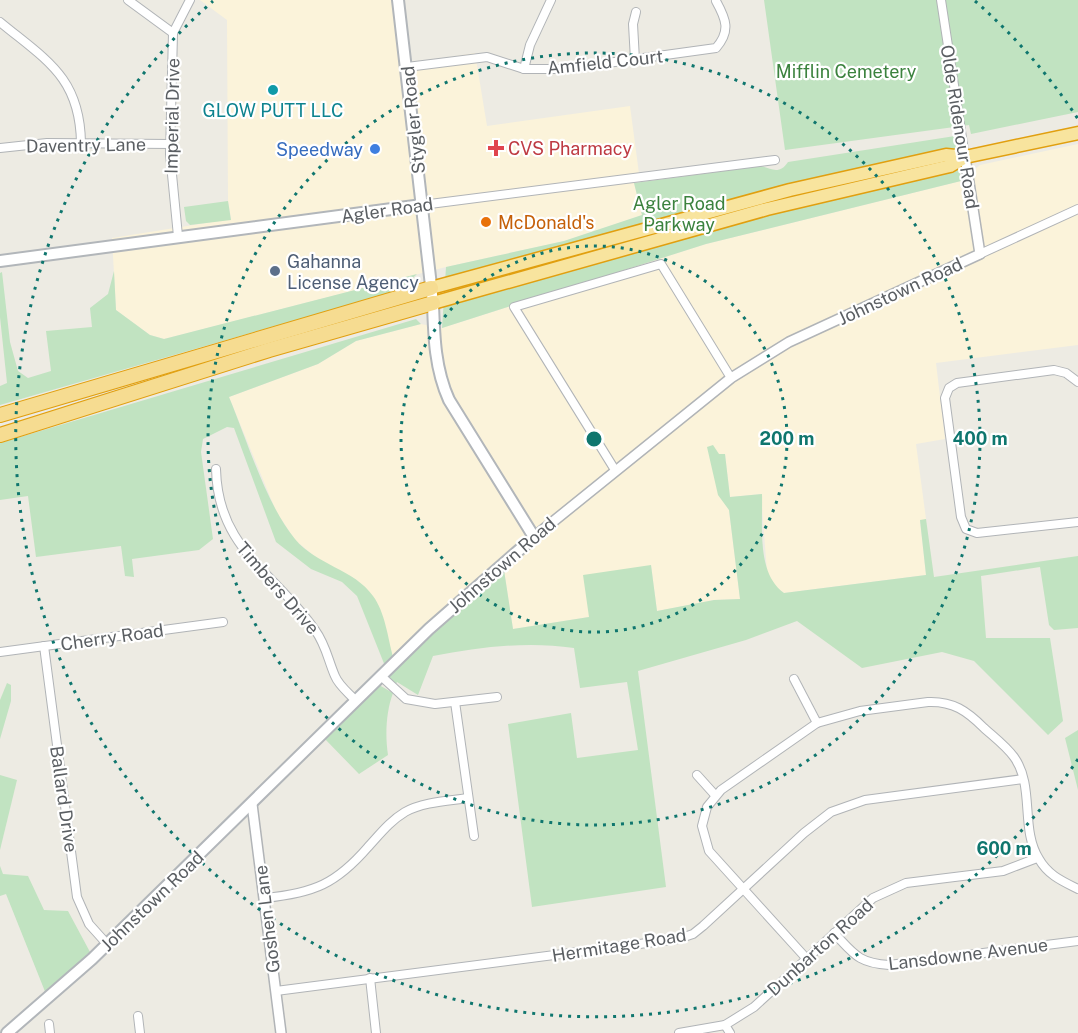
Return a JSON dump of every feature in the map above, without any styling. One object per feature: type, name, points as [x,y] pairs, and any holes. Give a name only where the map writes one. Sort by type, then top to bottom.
[{"type":"highway","points":[[0,435],[129,393],[433,303],[767,209],[950,166],[965,157],[1078,133]]},
{"type":"highway","points":[[0,415],[431,288],[790,190],[946,154],[965,157]]},
{"type":"highway","points":[[0,427],[85,402],[129,393]]},
{"type":"main road","name":"Stygler Road","points":[[398,0],[433,303],[435,353],[441,383],[449,400],[534,537]]},
{"type":"main road","name":"Agler Road","points":[[0,261],[422,205]]},
{"type":"main road","name":"Johnstown Road","points":[[8,1033],[39,1008],[107,944],[429,628],[534,537]]},
{"type":"street","points":[[128,0],[173,33]]},
{"type":"street","name":"Imperial Drive","points":[[178,236],[172,188],[173,33],[189,0]]},
{"type":"street","points":[[524,69],[530,45],[551,0]]},
{"type":"street","name":"Olde Ridenour Road","points":[[942,0],[980,254]]},
{"type":"street","name":"Amfield Court","points":[[407,67],[487,57],[524,69],[564,69],[717,48],[724,39],[727,28],[716,1]]},
{"type":"street","points":[[635,60],[633,24],[636,12]]},
{"type":"street","points":[[0,22],[63,76],[78,108],[81,143]]},
{"type":"street","name":"Daventry Lane","points":[[0,148],[47,143],[172,144]]},
{"type":"street","name":"Agler Road","points":[[422,205],[775,160]]},
{"type":"street","name":"Johnstown Road","points":[[534,537],[730,378],[789,342],[1078,209]]},
{"type":"street","points":[[615,470],[514,307],[661,264],[730,378]]},
{"type":"street","points":[[1078,382],[1066,373],[1048,371],[957,383],[949,388],[945,398],[961,517],[966,529],[977,533],[1078,522]]},
{"type":"street","name":"Timbers Drive","points":[[216,469],[219,494],[234,536],[254,564],[301,609],[325,643],[335,677],[356,701]]},
{"type":"street","name":"Cherry Road","points":[[0,651],[224,622]]},
{"type":"street","name":"Ballard Drive","points":[[45,646],[77,897],[89,924],[107,944]]},
{"type":"street","points":[[381,676],[406,699],[435,704],[497,697]]},
{"type":"street","points":[[794,679],[817,723]]},
{"type":"street","points":[[455,702],[474,836]]},
{"type":"street","points":[[806,958],[709,851],[702,834],[703,816],[715,795],[817,723],[860,711],[928,702],[942,702],[962,708],[1014,758],[1023,779],[1032,842],[1037,858],[1047,872],[1078,890]]},
{"type":"street","points":[[698,775],[715,795]]},
{"type":"street","name":"Hermitage Road","points":[[276,991],[678,939],[693,934],[804,833],[831,812],[865,800],[1023,779]]},
{"type":"street","points":[[265,898],[312,891],[337,879],[384,829],[406,812],[435,802],[468,798]]},
{"type":"street","name":"Goshen Lane","points":[[252,804],[281,1033]]},
{"type":"street","name":"Dunbarton Road","points":[[679,1033],[724,1025],[754,1007],[873,897],[906,883],[1004,871],[1037,858]]},
{"type":"street","name":"Lansdowne Avenue","points":[[834,933],[850,951],[868,964],[889,965],[1078,941]]},
{"type":"street","points":[[370,978],[376,1033]]},
{"type":"street","points":[[138,1016],[140,1033]]},
{"type":"street","points":[[49,1024],[50,1033]]},
{"type":"street","points":[[724,1025],[730,1033]]},
{"type":"shaded area","points":[[200,0],[402,0],[412,63],[475,53],[487,126],[630,106],[640,181],[634,183],[642,215],[564,241],[446,267],[164,339],[150,335],[116,310],[112,238],[231,219],[228,201],[227,20]]},
{"type":"shaded area","points":[[1078,144],[1078,345],[936,363],[945,439],[916,444],[926,519],[920,521],[926,575],[784,593],[774,586],[767,572],[761,494],[730,497],[725,454],[719,455],[718,494],[729,510],[740,599],[714,600],[657,611],[651,565],[589,617],[513,629],[504,570],[393,657],[379,609],[357,580],[319,560],[295,540],[276,511],[229,397],[318,364],[356,341],[421,324],[442,328],[706,244],[961,181],[980,165]]},
{"type":"green space","name":"Mifflin Cemetery","points":[[764,0],[1078,0],[1078,112],[971,134],[969,125],[785,150]]},
{"type":"green space","name":"Agler Road Parkway","points":[[955,136],[961,181],[706,244],[442,328],[446,267],[564,241],[642,215],[634,183],[761,166],[779,170],[788,162]]},
{"type":"green space","points":[[228,201],[231,220],[190,225],[186,221],[184,207]]},
{"type":"green space","points":[[114,271],[116,310],[150,335],[164,339],[417,274],[400,290],[0,405],[0,386],[7,383],[0,317],[0,273],[2,272],[10,342],[18,371],[28,378],[51,371],[46,331],[92,327],[90,308],[108,294]]},
{"type":"green space","points":[[416,319],[421,324],[356,341],[318,364],[229,397],[266,490],[295,539],[313,555],[356,579],[377,602],[393,657],[385,666],[357,596],[342,582],[311,569],[276,542],[234,428],[227,427],[203,439],[201,452],[213,539],[199,550],[132,559],[134,577],[125,576],[121,546],[36,557],[28,496],[0,500],[0,443]]},
{"type":"green space","points":[[713,445],[719,454],[725,454],[730,497],[762,494],[765,561],[775,584],[784,593],[926,575],[920,520],[926,519],[934,577],[1078,556],[1078,628],[1054,630],[1049,625],[1040,567],[981,576],[986,638],[1050,638],[1063,721],[1048,735],[974,661],[942,652],[862,668],[797,621],[746,640],[638,671],[666,887],[532,907],[508,724],[571,713],[577,758],[638,750],[627,682],[580,688],[574,648],[539,645],[486,648],[433,656],[418,695],[397,682],[395,686],[389,676],[423,639],[504,570],[513,629],[589,617],[583,575],[651,565],[657,611],[714,600],[740,599],[729,510],[718,495],[707,447]]},
{"type":"green space","points":[[7,683],[11,685],[11,701],[0,739],[0,700]]},
{"type":"green space","points":[[379,685],[393,693],[387,724],[388,755],[359,774],[324,738]]},
{"type":"green space","points":[[1078,730],[1078,790],[1065,738]]},
{"type":"green space","points":[[0,775],[17,780],[0,850]]},
{"type":"green space","points":[[0,866],[3,874],[28,876],[44,910],[68,911],[90,952],[46,994],[6,894],[0,896]]},
{"type":"place","name":"GLOW PUTT LLC","points":[[273,90]]},
{"type":"place","name":"CVS Pharmacy","points":[[496,148]]},
{"type":"place","name":"Speedway","points":[[375,149]]},
{"type":"place","name":"McDonald's","points":[[486,222]]},
{"type":"place","name":"Gahanna License Agency","points":[[275,271]]}]
